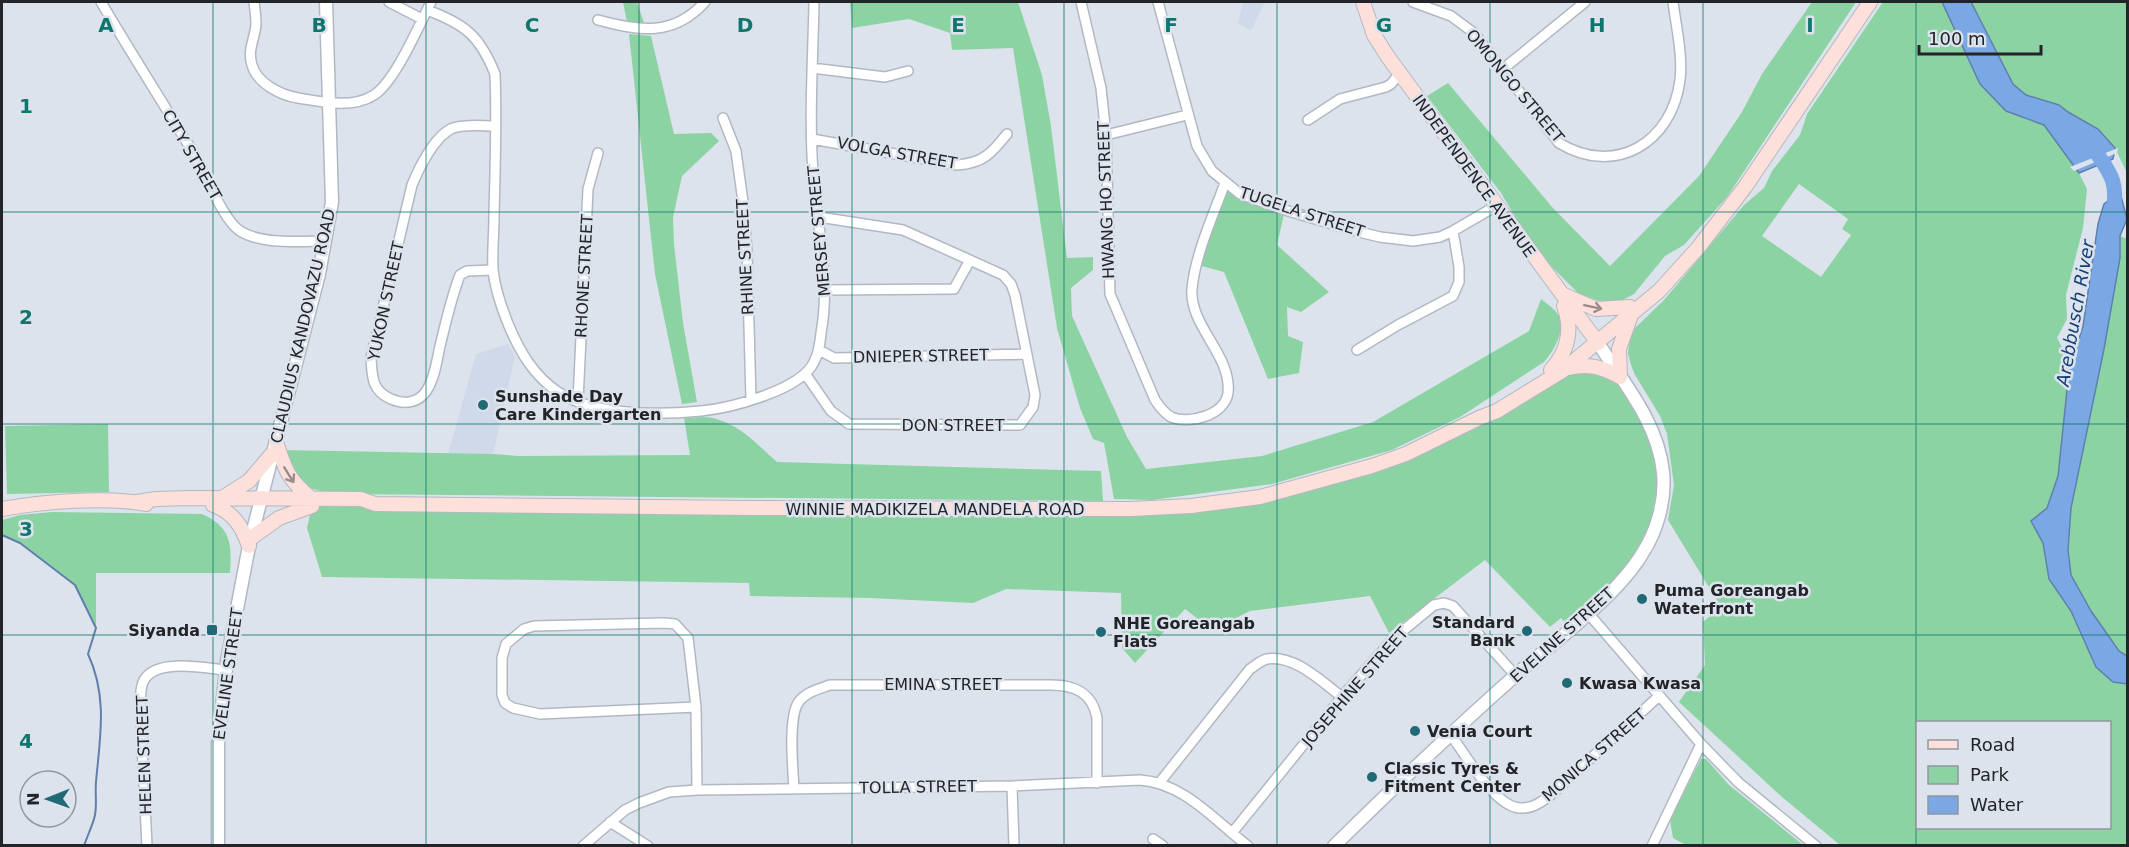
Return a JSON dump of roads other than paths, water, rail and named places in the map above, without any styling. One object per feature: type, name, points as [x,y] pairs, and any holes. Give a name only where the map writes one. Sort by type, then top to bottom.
[{"type":"main road","name":"INDEPENDENCE AVENUE","points":[[1362,2],[1374,35],[1400,73],[1595,340]]},
{"type":"main road","name":"WINNIE MADIKIZELA MANDELA ROAD","points":[[2,509],[48,504],[260,502],[362,507],[375,504],[1093,509],[1191,506],[1260,497],[1372,466],[1424,446],[1479,418],[1493,405],[1556,370],[1631,311],[1694,245],[1712,230],[1745,188],[1870,2]]},
{"type":"main road","points":[[1559,293],[1588,307],[1631,311],[1619,349],[1620,377]]},
{"type":"main road","points":[[1556,370],[1569,336],[1567,313],[1559,293]]},
{"type":"main road","points":[[1556,370],[1591,365],[1605,368],[1620,377]]},
{"type":"main road","points":[[274,448],[288,476],[312,503],[279,518],[250,542],[236,519],[217,502],[249,481],[274,448]]},
{"type":"street","name":"CITY STREET","points":[[101,2],[195,156],[226,215],[239,231],[255,238],[326,241]]},
{"type":"street","points":[[254,2],[256,25],[249,55],[252,67],[262,81],[287,96],[330,104],[360,100],[376,94],[391,76],[429,6],[457,22],[477,40],[487,54],[495,74],[493,270],[507,320],[517,345],[538,374],[558,392],[598,407],[637,412],[683,413],[718,409],[751,400],[806,375]]},
{"type":"street","name":"CLAUDIUS KANDOVAZU ROAD","points":[[260,502],[326,241],[332,202],[326,2]]},
{"type":"street","points":[[389,2],[422,19]]},
{"type":"street","points":[[598,20],[631,28],[646,29],[666,26],[688,18],[705,2]]},
{"type":"street","name":"MERSEY STREET","points":[[806,375],[819,350],[826,290],[813,173],[814,2]]},
{"type":"street","name":"HWANG HO STREET","points":[[1082,2],[1101,88],[1106,135],[1110,294],[1155,400],[1171,417],[1190,419],[1210,414],[1222,405],[1228,391],[1224,369],[1196,311],[1192,288],[1203,244],[1225,183]]},
{"type":"street","name":"TUGELA STREET","points":[[1158,2],[1201,155],[1212,171],[1240,194],[1276,207],[1380,237],[1402,241],[1425,240],[1453,231],[1496,206]]},
{"type":"street","name":"OMONGO STREET","points":[[1413,2],[1462,22],[1480,39],[1559,143],[1573,151],[1596,157],[1627,154],[1638,149],[1661,127],[1672,110],[1677,96],[1680,68],[1673,2]]},
{"type":"street","points":[[1503,69],[1584,2]]},
{"type":"street","points":[[812,68],[885,77],[908,71]]},
{"type":"street","points":[[1308,120],[1340,99],[1386,87],[1400,73]]},
{"type":"street","points":[[1106,135],[1188,115]]},
{"type":"street","name":"RHINE STREET","points":[[723,118],[736,151],[743,202],[747,251],[751,400]]},
{"type":"street","name":"YUKON STREET","points":[[493,270],[467,271],[460,275],[453,293],[434,374],[427,391],[415,401],[400,403],[381,395],[373,380],[371,358],[412,185],[417,173],[446,132],[467,126],[495,126]]},
{"type":"street","name":"VOLGA STREET","points":[[812,138],[957,165],[972,164],[985,159],[1006,134]]},
{"type":"street","name":"RHONE STREET","points":[[578,401],[588,189],[598,153]]},
{"type":"street","name":"DON STREET","points":[[806,375],[831,411],[849,424],[1020,425],[1033,407],[1035,395],[1011,284],[1003,275],[903,230],[819,217]]},
{"type":"street","points":[[1357,350],[1453,296],[1459,282],[1460,267],[1453,231]]},
{"type":"street","points":[[826,290],[954,289],[970,260]]},
{"type":"street","name":"EVELINE STREET","points":[[1334,846],[1451,735],[1588,614],[1642,555],[1653,533],[1663,494],[1663,472],[1658,446],[1648,421],[1595,340]]},
{"type":"street","name":"DNIEPER STREET","points":[[819,350],[834,358],[1025,354]]},
{"type":"street","name":"EVELINE STREET","points":[[218,846],[218,744],[226,670],[250,542],[260,502]]},
{"type":"street","name":"JOSEPHINE STREET","points":[[1232,833],[1342,697],[1394,638],[1434,605],[1444,603],[1453,606],[1516,676]]},
{"type":"street","points":[[1588,614],[1701,744],[1739,783],[1816,846]]},
{"type":"street","points":[[696,707],[540,714],[513,708],[505,703],[502,695],[502,658],[506,644],[524,629],[534,626],[675,624],[688,638],[696,707],[697,790]]},
{"type":"street","points":[[1160,782],[1250,669],[1265,659],[1283,659],[1298,666],[1342,697]]},
{"type":"street","name":"HELEN STREET","points":[[147,846],[140,703],[142,686],[146,677],[165,666],[226,670]]},
{"type":"street","name":"EMINA STREET","points":[[794,789],[793,714],[798,702],[809,693],[830,685],[1066,685],[1088,696],[1095,708],[1097,783]]},
{"type":"street","name":"MONICA STREET","points":[[1451,735],[1491,789],[1505,803],[1518,809],[1528,808],[1541,803],[1659,696]]},
{"type":"street","points":[[1652,846],[1701,744]]},
{"type":"street","name":"TOLLA STREET","points":[[583,846],[625,810],[669,792],[1012,786],[1140,780],[1160,782],[1191,800],[1248,846]]},
{"type":"street","points":[[1012,786],[1014,846]]},
{"type":"street","points":[[610,822],[648,846]]},
{"type":"street","points":[[1153,839],[1163,846]]},
{"type":"water","points":[[1942,2],[1971,2],[2013,84],[2026,95],[2059,105],[2098,129],[2115,148],[2113,159],[2079,173],[2044,125],[2006,111],[1980,84]]},
{"type":"water","points":[[2120,192],[2127,219],[2120,236],[2120,258],[2104,349],[2071,508],[2068,550],[2071,575],[2091,611],[2119,651],[2127,656],[2127,684],[2113,682],[2096,667],[2071,611],[2049,579],[2043,543],[2031,521],[2047,508],[2058,476],[2069,371],[2083,326],[2098,224],[2104,204]]},
{"type":"waterway","name":"Arebbusch River","points":[[2092,146],[2111,176],[2114,191],[2113,211]]},
{"type":"waterway","points":[[2,535],[20,543],[75,585],[96,628],[88,654],[98,686],[101,717],[95,815],[84,846]]},
{"type":"place","name":"Sunshade Day Care Kindergarten","points":[[483,405]]},
{"type":"place","name":"Puma Goreangab Waterfront","points":[[1642,599]]},
{"type":"place","name":"Siyanda","points":[[212,630]]},
{"type":"place","name":"Standard Bank","points":[[1527,631]]},
{"type":"place","name":"NHE Goreangab Flats","points":[[1101,632]]},
{"type":"place","name":"Kwasa Kwasa","points":[[1567,683]]},
{"type":"place","name":"Venia Court","points":[[1415,731]]},
{"type":"place","name":"Classic Tyres & Fitment Center","points":[[1372,777]]}]
